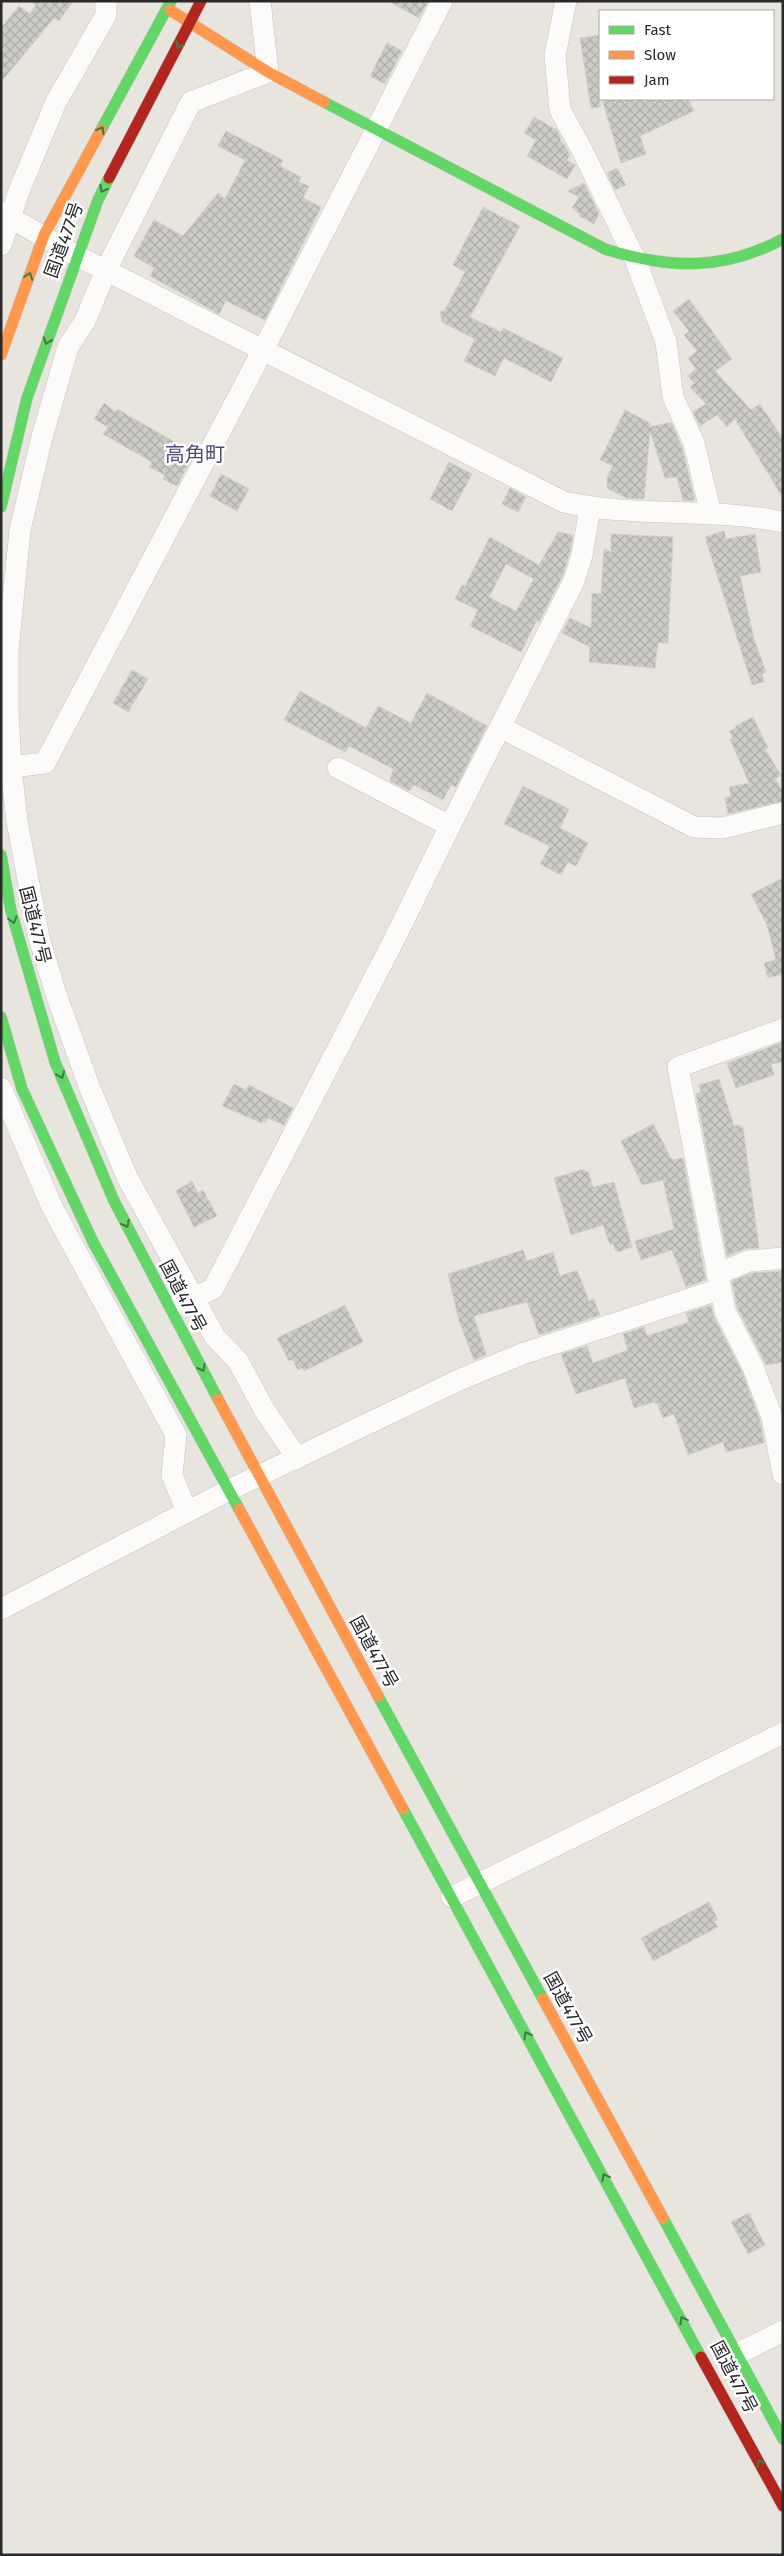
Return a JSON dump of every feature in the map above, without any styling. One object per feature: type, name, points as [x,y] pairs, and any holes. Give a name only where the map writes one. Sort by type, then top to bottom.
[{"type":"main road","points":[[156,1],[169,5],[190,23],[268,72],[604,249],[635,259],[700,265],[736,260],[783,240]]},
{"type":"main road","name":"国道477号","points":[[1,507],[27,398],[98,200],[201,1]]},
{"type":"main road","name":"国道477号","points":[[1,355],[44,235],[169,5]]},
{"type":"main road","name":"国道477号","points":[[1,855],[11,911],[55,1062],[114,1202],[258,1476],[783,2439]]},
{"type":"main road","name":"国道477号","points":[[1,1018],[22,1089],[93,1242],[783,2506]]},
{"type":"street","points":[[1,245],[6,214],[19,191],[56,102],[106,15],[106,1]]},
{"type":"street","points":[[260,1],[268,72],[191,102],[106,270],[85,321],[68,347],[42,437],[20,530],[8,651],[8,711],[11,767],[17,820],[39,938],[56,994],[89,1086],[127,1177],[193,1298],[215,1337],[238,1361],[265,1411],[296,1458]]},
{"type":"street","points":[[11,767],[45,763],[263,350],[442,1]]},
{"type":"street","points":[[566,1],[555,55],[560,110],[582,150],[635,259],[666,342],[673,397],[694,443],[711,514]]},
{"type":"street","points":[[6,214],[78,256],[564,502],[590,508],[711,514],[783,522]]},
{"type":"street","points":[[170,1309],[213,1289],[394,940],[574,582],[582,555],[590,508]]},
{"type":"street","points":[[500,727],[694,827],[722,828],[783,813]]},
{"type":"street","points":[[338,768],[450,826]]},
{"type":"street","points":[[783,1030],[678,1067],[725,1311],[753,1367],[772,1417],[783,1474]]},
{"type":"street","points":[[1,1088],[52,1207],[176,1435],[172,1475],[187,1512]]},
{"type":"street","points":[[1,1609],[229,1490],[459,1380],[522,1354],[718,1282],[749,1261],[783,1258]]},
{"type":"street","points":[[452,1898],[783,1733]]},
{"type":"street","points":[[737,2354],[783,2332]]},
{"type":"building","points":[[30,1],[73,1],[59,21],[54,18],[1,82],[1,28],[19,6],[30,14],[36,5]]},
{"type":"building","points":[[388,1],[428,1],[419,18]]},
{"type":"building","points":[[599,35],[600,107],[591,108],[580,38]]},
{"type":"building","points":[[387,43],[402,51],[385,84],[370,76]]},
{"type":"building","points":[[602,100],[688,100],[694,111],[640,136],[646,154],[621,163]]},
{"type":"building","points":[[534,117],[557,130],[561,138],[560,141],[564,144],[570,155],[567,160],[575,165],[567,179],[527,156],[536,140],[524,133]]},
{"type":"building","points":[[226,131],[283,160],[280,166],[301,177],[299,182],[309,186],[303,198],[321,207],[265,320],[226,301],[219,314],[150,276],[154,268],[134,256],[154,220],[183,236],[218,193],[225,199],[245,160],[218,146]]},
{"type":"building","points":[[617,168],[626,185],[615,190],[607,173]]},
{"type":"building","points":[[584,183],[599,214],[594,224],[579,216],[580,214],[572,208],[579,197],[568,191]]},
{"type":"building","points":[[483,207],[520,226],[470,317],[501,332],[503,328],[563,358],[551,382],[504,358],[495,376],[464,361],[475,339],[442,322],[440,312],[445,310],[465,272],[453,265]]},
{"type":"building","points":[[689,299],[732,359],[715,371],[751,410],[760,404],[783,439],[783,498],[735,419],[727,427],[717,415],[700,426],[693,412],[706,404],[690,387],[694,383],[688,376],[696,369],[688,358],[697,351],[684,335],[689,331],[673,311]]},
{"type":"building","points":[[104,403],[115,412],[117,409],[194,453],[177,486],[163,479],[165,475],[149,467],[152,462],[103,434],[108,427],[94,419]]},
{"type":"building","points":[[625,410],[650,423],[650,427],[671,422],[682,447],[695,501],[683,500],[677,477],[665,478],[650,431],[644,499],[626,498],[607,488],[607,477],[613,466],[600,460]]},
{"type":"building","points":[[449,462],[472,474],[452,511],[430,499]]},
{"type":"building","points":[[221,474],[249,489],[237,511],[210,496]]},
{"type":"building","points":[[510,488],[526,497],[518,512],[502,504]]},
{"type":"building","points":[[724,531],[726,539],[755,534],[761,572],[740,576],[754,639],[766,672],[762,674],[764,682],[752,685],[705,537]]},
{"type":"building","points":[[558,532],[573,535],[563,575],[521,652],[470,626],[478,610],[455,599],[462,585],[465,586],[490,537],[539,565]],"holes":[[[506,564],[534,579],[516,611],[489,597]]]},
{"type":"building","points":[[611,534],[673,537],[668,643],[658,643],[655,668],[589,662],[590,647],[562,633],[570,618],[591,628],[592,593],[601,594],[604,549],[611,552]]},
{"type":"building","points":[[132,670],[148,679],[128,712],[113,703]]},
{"type":"building","points":[[300,691],[366,728],[378,706],[411,723],[427,693],[487,726],[456,787],[451,785],[443,800],[414,785],[409,791],[390,781],[393,769],[349,746],[345,752],[284,720]]},
{"type":"building","points":[[753,717],[768,748],[765,749],[781,775],[775,779],[783,792],[783,801],[728,814],[725,798],[731,796],[729,787],[749,783],[730,739],[733,738],[729,731]]},
{"type":"building","points":[[523,786],[569,809],[560,828],[588,843],[576,866],[568,862],[561,875],[540,864],[550,846],[504,824]]},
{"type":"building","points":[[783,878],[783,974],[768,978],[764,963],[776,960],[767,925],[751,894]]},
{"type":"building","points":[[783,1042],[783,1062],[771,1064],[774,1075],[736,1088],[727,1063]]},
{"type":"building","points":[[719,1079],[734,1126],[741,1125],[741,1128],[743,1127],[759,1248],[745,1249],[727,1256],[696,1094],[701,1092],[699,1085]]},
{"type":"building","points":[[234,1084],[246,1090],[249,1085],[293,1108],[284,1125],[268,1118],[265,1123],[263,1121],[262,1123],[222,1106]]},
{"type":"building","points":[[653,1124],[672,1160],[683,1158],[706,1280],[686,1287],[672,1250],[641,1260],[635,1241],[674,1229],[663,1180],[642,1185],[621,1141]]},
{"type":"building","points":[[584,1169],[585,1172],[588,1171],[593,1187],[614,1182],[632,1247],[618,1252],[615,1250],[613,1243],[610,1245],[603,1225],[571,1235],[554,1178]]},
{"type":"building","points":[[192,1181],[198,1193],[203,1190],[217,1216],[194,1227],[176,1191]]},
{"type":"building","points":[[523,1250],[527,1261],[553,1252],[560,1276],[577,1270],[589,1301],[594,1299],[600,1315],[539,1335],[527,1302],[474,1316],[486,1355],[474,1360],[459,1321],[448,1274]]},
{"type":"building","points":[[783,1271],[783,1362],[766,1365],[737,1307],[732,1281],[752,1273]]},
{"type":"building","points":[[345,1305],[363,1342],[304,1371],[302,1368],[298,1370],[292,1359],[289,1361],[277,1338]]},
{"type":"building","points":[[711,1305],[714,1317],[742,1372],[760,1420],[764,1443],[726,1452],[723,1442],[688,1455],[674,1414],[663,1418],[657,1403],[655,1404],[654,1402],[634,1408],[625,1378],[576,1394],[561,1354],[587,1346],[593,1363],[628,1350],[623,1334],[644,1327],[647,1336],[689,1322],[686,1313]]},
{"type":"building","points":[[709,1902],[718,1920],[714,1921],[718,1927],[653,1961],[641,1938]]},
{"type":"building","points":[[749,2213],[765,2245],[748,2254],[731,2222]]},
{"type":"traffic: fast","points":[[101,130],[171,1]]},
{"type":"traffic: fast","points":[[324,102],[605,249],[651,260],[696,264],[739,257],[783,239]]},
{"type":"traffic: fast","points":[[1,507],[27,398],[98,200],[109,178]]},
{"type":"traffic: fast","points":[[1,855],[11,911],[55,1062],[114,1201],[218,1399]]},
{"type":"traffic: fast","points":[[1,1017],[22,1089],[93,1242],[239,1509]]},
{"type":"traffic: fast","points":[[378,1696],[543,1999]]},
{"type":"traffic: fast","points":[[403,1809],[701,2357]]},
{"type":"traffic: fast","points":[[663,2218],[783,2439]]},
{"type":"traffic: slow","points":[[170,10],[268,72],[324,102]]},
{"type":"traffic: slow","points":[[1,355],[44,235],[101,130]]},
{"type":"traffic: slow","points":[[218,1399],[378,1696]]},
{"type":"traffic: slow","points":[[239,1509],[403,1809]]},
{"type":"traffic: slow","points":[[543,1999],[663,2218]]},
{"type":"traffic: jam","points":[[109,178],[201,1]]},
{"type":"traffic: jam","points":[[701,2357],[783,2506]]},
{"type":"district","name":"高角町","points":[[195,454]]}]
